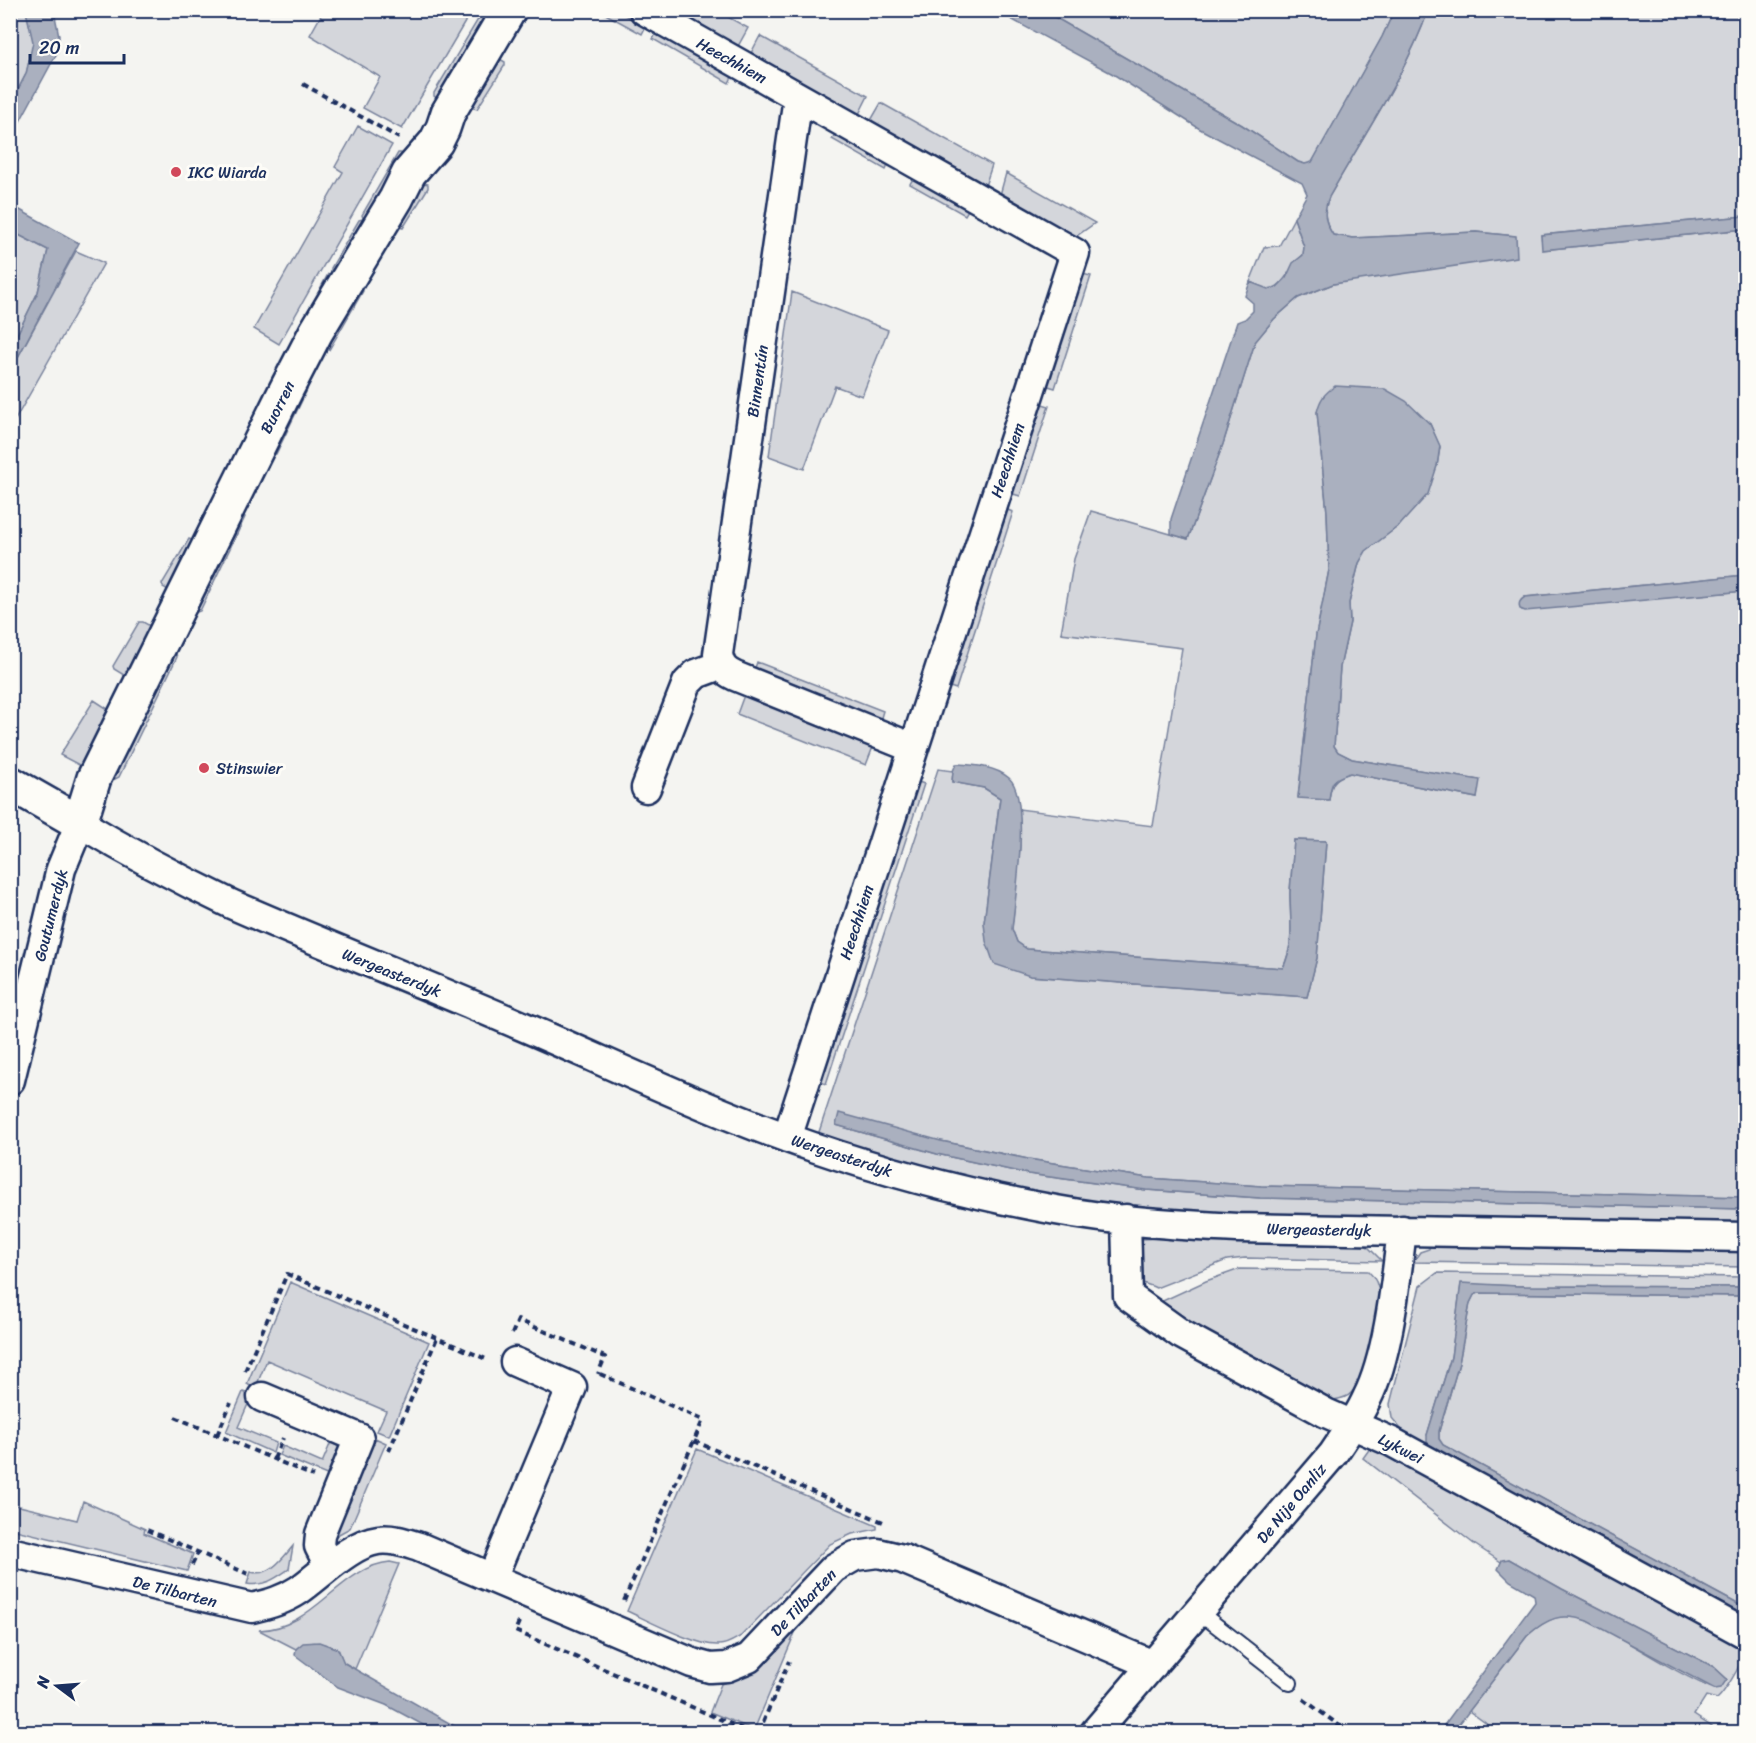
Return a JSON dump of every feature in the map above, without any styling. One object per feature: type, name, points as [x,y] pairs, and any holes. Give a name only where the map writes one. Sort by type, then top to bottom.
[{"type":"street","name":"Buorren","points":[[80,823],[94,777],[316,332],[396,199],[409,173],[424,153],[436,142],[448,113],[509,10]]},
{"type":"street","name":"Heechhiem","points":[[644,10],[1075,252],[787,1138]]},
{"type":"street","name":"Binnentún","points":[[720,665],[718,654],[720,634],[798,97]]},
{"type":"street","points":[[646,788],[687,683],[696,674],[720,665],[725,671],[735,676],[913,748]]},
{"type":"street","name":"Wergeasterdyk","points":[[10,783],[119,847],[231,904],[529,1029],[684,1097],[787,1138],[867,1165],[971,1193],[1058,1211],[1237,1228],[1746,1237]]},
{"type":"street","name":"Goutumerdyk","points":[[10,1080],[61,869],[80,823]]},
{"type":"street","name":"Lykwei","points":[[1126,1219],[1128,1296],[1140,1307],[1181,1334],[1326,1413],[1392,1442],[1746,1634]]},
{"type":"street","name":"De Nije Oanliz","points":[[1095,1732],[1333,1454],[1352,1424],[1368,1397],[1378,1367],[1386,1335],[1402,1230]]},
{"type":"street","points":[[492,1578],[572,1387],[506,1354]]},
{"type":"street","points":[[248,1396],[359,1438],[320,1534],[319,1546],[329,1566]]},
{"type":"street","name":"De Tilbarten","points":[[10,1552],[252,1608],[276,1603],[299,1590],[358,1547],[377,1540],[397,1540],[419,1547],[692,1663],[710,1668],[727,1667],[749,1658],[834,1568],[855,1556],[878,1553],[903,1559],[1153,1665]]},
{"type":"lane","points":[[1199,1612],[1290,1683]]},
{"type":"path","points":[[303,84],[424,153]]},
{"type":"path","points":[[243,1376],[287,1274],[437,1338],[506,1354],[518,1320],[605,1357],[593,1386],[588,1384],[572,1387]]},
{"type":"path","points":[[389,1451],[437,1338]]},
{"type":"path","points":[[598,1374],[703,1420],[612,1629]]},
{"type":"path","points":[[217,1435],[248,1396]]},
{"type":"path","points":[[175,1417],[339,1487]]},
{"type":"path","points":[[694,1440],[885,1523],[878,1539],[878,1553]]},
{"type":"path","points":[[147,1530],[248,1574],[237,1606]]},
{"type":"path","points":[[530,1594],[515,1631],[750,1732]]},
{"type":"path","points":[[759,1732],[802,1630],[788,1617]]},
{"type":"path","points":[[1290,1683],[1295,1693],[1348,1732]]},
{"type":"shaded area","points":[[324,10],[459,11],[465,18],[465,22],[402,129],[363,108],[380,77],[310,35]]},
{"type":"shaded area","points":[[11,11],[26,11],[34,42],[26,74],[11,103]]},
{"type":"shaded area","points":[[483,11],[498,11],[441,101],[434,96],[434,93]]},
{"type":"shaded area","points":[[600,11],[617,11],[646,26],[642,34]]},
{"type":"shaded area","points":[[672,11],[717,11],[748,28],[737,48]]},
{"type":"shaded area","points":[[1044,11],[1394,11],[1312,163],[1305,164],[1298,162],[1242,125]]},
{"type":"shaded area","points":[[1428,11],[1745,11],[1745,216],[1541,235],[1543,250],[1745,229],[1745,575],[1525,597],[1522,610],[1745,591],[1745,1197],[1261,1186],[1148,1178],[1028,1159],[941,1141],[836,1125],[937,1154],[1028,1174],[1146,1190],[1260,1198],[1745,1209],[1745,1226],[1197,1213],[1164,1210],[1098,1203],[968,1181],[906,1165],[818,1135],[938,769],[953,771],[952,782],[984,788],[1000,798],[984,923],[1030,976],[1307,997],[1317,958],[1326,841],[1294,840],[1290,893],[1290,940],[1283,968],[1027,949],[1017,942],[1012,929],[1020,846],[1019,809],[1153,826],[1182,648],[1061,633],[1074,559],[1091,511],[1188,539],[1223,444],[1255,342],[1274,319],[1298,298],[1333,284],[1371,277],[1515,236],[1476,232],[1353,238],[1333,235],[1328,225],[1325,212],[1329,197],[1383,106],[1419,35]],"holes":[[[1317,412],[1430,424],[1440,447],[1437,466],[1400,525],[1365,551],[1359,563],[1349,603],[1350,622],[1340,667],[1334,746],[1338,752],[1352,759],[1479,780],[1477,798],[1350,773],[1334,782],[1329,800],[1298,797],[1316,635],[1329,570],[1327,512]]]},
{"type":"shaded area","points":[[657,32],[733,75],[729,83],[653,39]]},
{"type":"shaded area","points":[[760,36],[868,96],[858,116],[750,55]]},
{"type":"shaded area","points":[[498,58],[505,62],[505,65],[477,109],[469,107]]},
{"type":"shaded area","points":[[881,103],[992,165],[985,186],[870,122]]},
{"type":"shaded area","points":[[358,126],[392,145],[279,344],[254,329],[343,172],[335,167]]},
{"type":"shaded area","points":[[836,133],[889,163],[886,170],[832,139]]},
{"type":"shaded area","points":[[398,153],[401,153],[407,161],[369,221],[362,215]]},
{"type":"shaded area","points":[[1006,173],[1095,223],[1075,237],[1000,195]]},
{"type":"shaded area","points":[[914,177],[969,208],[965,215],[910,184]]},
{"type":"shaded area","points":[[418,181],[428,184],[428,188],[403,228],[396,226]]},
{"type":"shaded area","points":[[1294,218],[1304,247],[1303,255],[1283,281],[1274,288],[1264,288],[1250,282],[1264,247],[1279,246]]},
{"type":"shaded area","points":[[363,219],[369,223],[338,275],[331,272],[331,268],[359,220]]},
{"type":"shaded area","points":[[11,231],[48,250],[38,292],[11,347]]},
{"type":"shaded area","points":[[76,251],[104,263],[11,427],[11,370]]},
{"type":"shaded area","points":[[331,273],[337,277],[288,359],[283,357],[328,274]]},
{"type":"shaded area","points":[[1082,274],[1091,276],[1055,388],[1045,385]]},
{"type":"shaded area","points":[[356,287],[363,291],[329,350],[321,349]]},
{"type":"shaded area","points":[[792,292],[888,330],[862,396],[835,386],[804,469],[769,456]]},
{"type":"shaded area","points":[[303,385],[307,387],[307,390],[276,454],[273,454],[271,453]]},
{"type":"shaded area","points":[[1039,403],[1049,406],[1020,496],[1010,493]]},
{"type":"shaded area","points":[[1005,509],[1013,512],[956,689],[947,686]]},
{"type":"shaded area","points":[[242,513],[245,517],[200,611],[197,612],[192,609]]},
{"type":"shaded area","points":[[189,539],[194,541],[170,591],[162,584]]},
{"type":"shaded area","points":[[139,622],[152,627],[127,677],[113,666]]},
{"type":"shaded area","points":[[170,652],[176,654],[177,657],[119,777],[115,779],[111,776]]},
{"type":"shaded area","points":[[757,662],[883,711],[880,721],[754,671]]},
{"type":"shaded area","points":[[744,695],[873,747],[866,765],[737,714]]},
{"type":"shaded area","points":[[94,700],[110,712],[81,766],[60,755]]},
{"type":"shaded area","points":[[916,781],[924,784],[826,1084],[818,1081]]},
{"type":"shaded area","points":[[1158,1236],[1364,1243],[1382,1261],[1245,1258],[1227,1260],[1156,1288],[1141,1282],[1137,1241],[1158,1238]]},
{"type":"shaded area","points":[[1430,1246],[1746,1250],[1745,1267],[1413,1262],[1420,1252],[1429,1249]]},
{"type":"shaded area","points":[[1240,1269],[1368,1271],[1371,1274],[1375,1279],[1379,1296],[1377,1318],[1371,1347],[1361,1375],[1349,1395],[1329,1401],[1156,1304],[1206,1281]]},
{"type":"shaded area","points":[[1437,1273],[1745,1277],[1745,1287],[1461,1284],[1451,1357],[1427,1435],[1451,1458],[1745,1617],[1745,1627],[1397,1437],[1401,1429],[1392,1418],[1390,1404],[1420,1286]]},
{"type":"shaded area","points":[[290,1282],[429,1342],[389,1436],[377,1431],[386,1411],[267,1360],[255,1389],[247,1384]]},
{"type":"shaded area","points":[[1479,1293],[1745,1296],[1745,1608],[1443,1445],[1439,1439],[1439,1431],[1459,1363],[1470,1303],[1474,1295]]},
{"type":"shaded area","points":[[243,1392],[252,1395],[238,1427],[276,1443],[273,1453],[226,1432]]},
{"type":"shaded area","points":[[375,1438],[386,1443],[350,1528],[337,1535],[336,1528]]},
{"type":"shaded area","points":[[331,1442],[341,1448],[329,1476],[279,1455],[283,1446],[322,1463]]},
{"type":"shaded area","points":[[1373,1444],[1738,1637],[1742,1657],[1735,1673],[1717,1699],[1706,1696],[1694,1715],[1712,1727],[1708,1732],[1498,1732],[1469,1711],[1527,1636],[1548,1621],[1567,1616],[1591,1622],[1673,1669],[1714,1689],[1727,1679],[1714,1667],[1562,1589],[1509,1559],[1501,1562],[1474,1544],[1363,1458]]},
{"type":"shaded area","points":[[697,1449],[877,1526],[877,1529],[852,1534],[830,1544],[741,1636],[722,1645],[710,1645],[686,1638],[627,1611]]},
{"type":"shaded area","points":[[83,1501],[145,1529],[144,1533],[193,1554],[187,1571],[11,1529],[11,1504],[77,1520]]},
{"type":"shaded area","points":[[293,1546],[289,1569],[264,1583],[247,1584],[251,1572],[258,1573],[270,1569]]},
{"type":"shaded area","points":[[390,1562],[399,1564],[355,1669],[343,1662],[338,1649],[322,1643],[311,1643],[296,1649],[259,1630],[278,1627],[295,1620],[356,1574],[373,1566]]},
{"type":"shaded area","points":[[797,1628],[754,1730],[710,1712],[721,1684],[746,1674],[765,1661]]},
{"type":"water","points":[[26,11],[54,11],[59,36],[58,51],[11,138],[11,103],[26,74],[33,42]]},
{"type":"water","points":[[996,11],[1044,11],[1242,125],[1298,162],[1305,164],[1312,162],[1382,37],[1394,11],[1428,11],[1396,82],[1329,197],[1325,212],[1328,225],[1333,235],[1353,238],[1476,232],[1516,236],[1517,257],[1333,284],[1298,298],[1274,319],[1255,342],[1223,444],[1188,539],[1171,534],[1171,519],[1237,322],[1245,319],[1253,311],[1253,303],[1245,296],[1250,282],[1268,289],[1277,287],[1286,278],[1293,263],[1303,255],[1304,247],[1294,218],[1307,194],[1302,183],[1200,129],[1113,74]]},
{"type":"water","points":[[11,205],[79,243],[11,370],[11,347],[38,292],[48,250],[11,231]]},
{"type":"water","points":[[1745,216],[1745,229],[1542,250],[1541,235]]},
{"type":"water","points":[[1335,386],[1385,389],[1406,401],[1430,424],[1440,446],[1437,466],[1428,494],[1400,525],[1366,551],[1359,563],[1349,603],[1350,622],[1340,667],[1334,746],[1338,752],[1352,759],[1480,780],[1477,798],[1350,773],[1339,777],[1334,782],[1329,800],[1298,798],[1316,635],[1329,570],[1327,512],[1317,412],[1323,397]]},
{"type":"water","points":[[1745,575],[1745,591],[1525,611],[1519,607],[1525,597]]},
{"type":"water","points":[[956,764],[997,771],[1009,778],[1016,789],[1019,806],[1020,850],[1012,929],[1017,942],[1027,949],[1283,968],[1290,940],[1290,893],[1294,840],[1326,841],[1317,958],[1307,997],[1030,976],[994,964],[986,941],[984,923],[1000,798],[984,788],[952,782]]},
{"type":"water","points":[[839,1113],[941,1141],[1028,1159],[1148,1178],[1261,1186],[1745,1197],[1745,1209],[1260,1198],[1146,1190],[1028,1174],[937,1154],[836,1125]]},
{"type":"water","points":[[1461,1283],[1518,1286],[1745,1287],[1745,1296],[1479,1293],[1474,1295],[1470,1303],[1459,1363],[1439,1431],[1439,1439],[1443,1445],[1745,1608],[1745,1617],[1432,1447],[1427,1442],[1427,1435],[1451,1357]]},
{"type":"water","points":[[1509,1559],[1562,1589],[1714,1667],[1727,1679],[1721,1688],[1715,1689],[1587,1621],[1570,1617],[1555,1618],[1527,1636],[1453,1732],[1439,1732],[1535,1602],[1534,1595],[1510,1581],[1498,1569],[1502,1560]]},
{"type":"water","points":[[319,1642],[338,1649],[344,1663],[465,1732],[436,1732],[386,1705],[338,1687],[295,1655],[296,1649],[303,1643]]},
{"type":"place","name":"IKC Wiarda","points":[[176,172]]},
{"type":"place","name":"Stinswier","points":[[204,768]]}]
